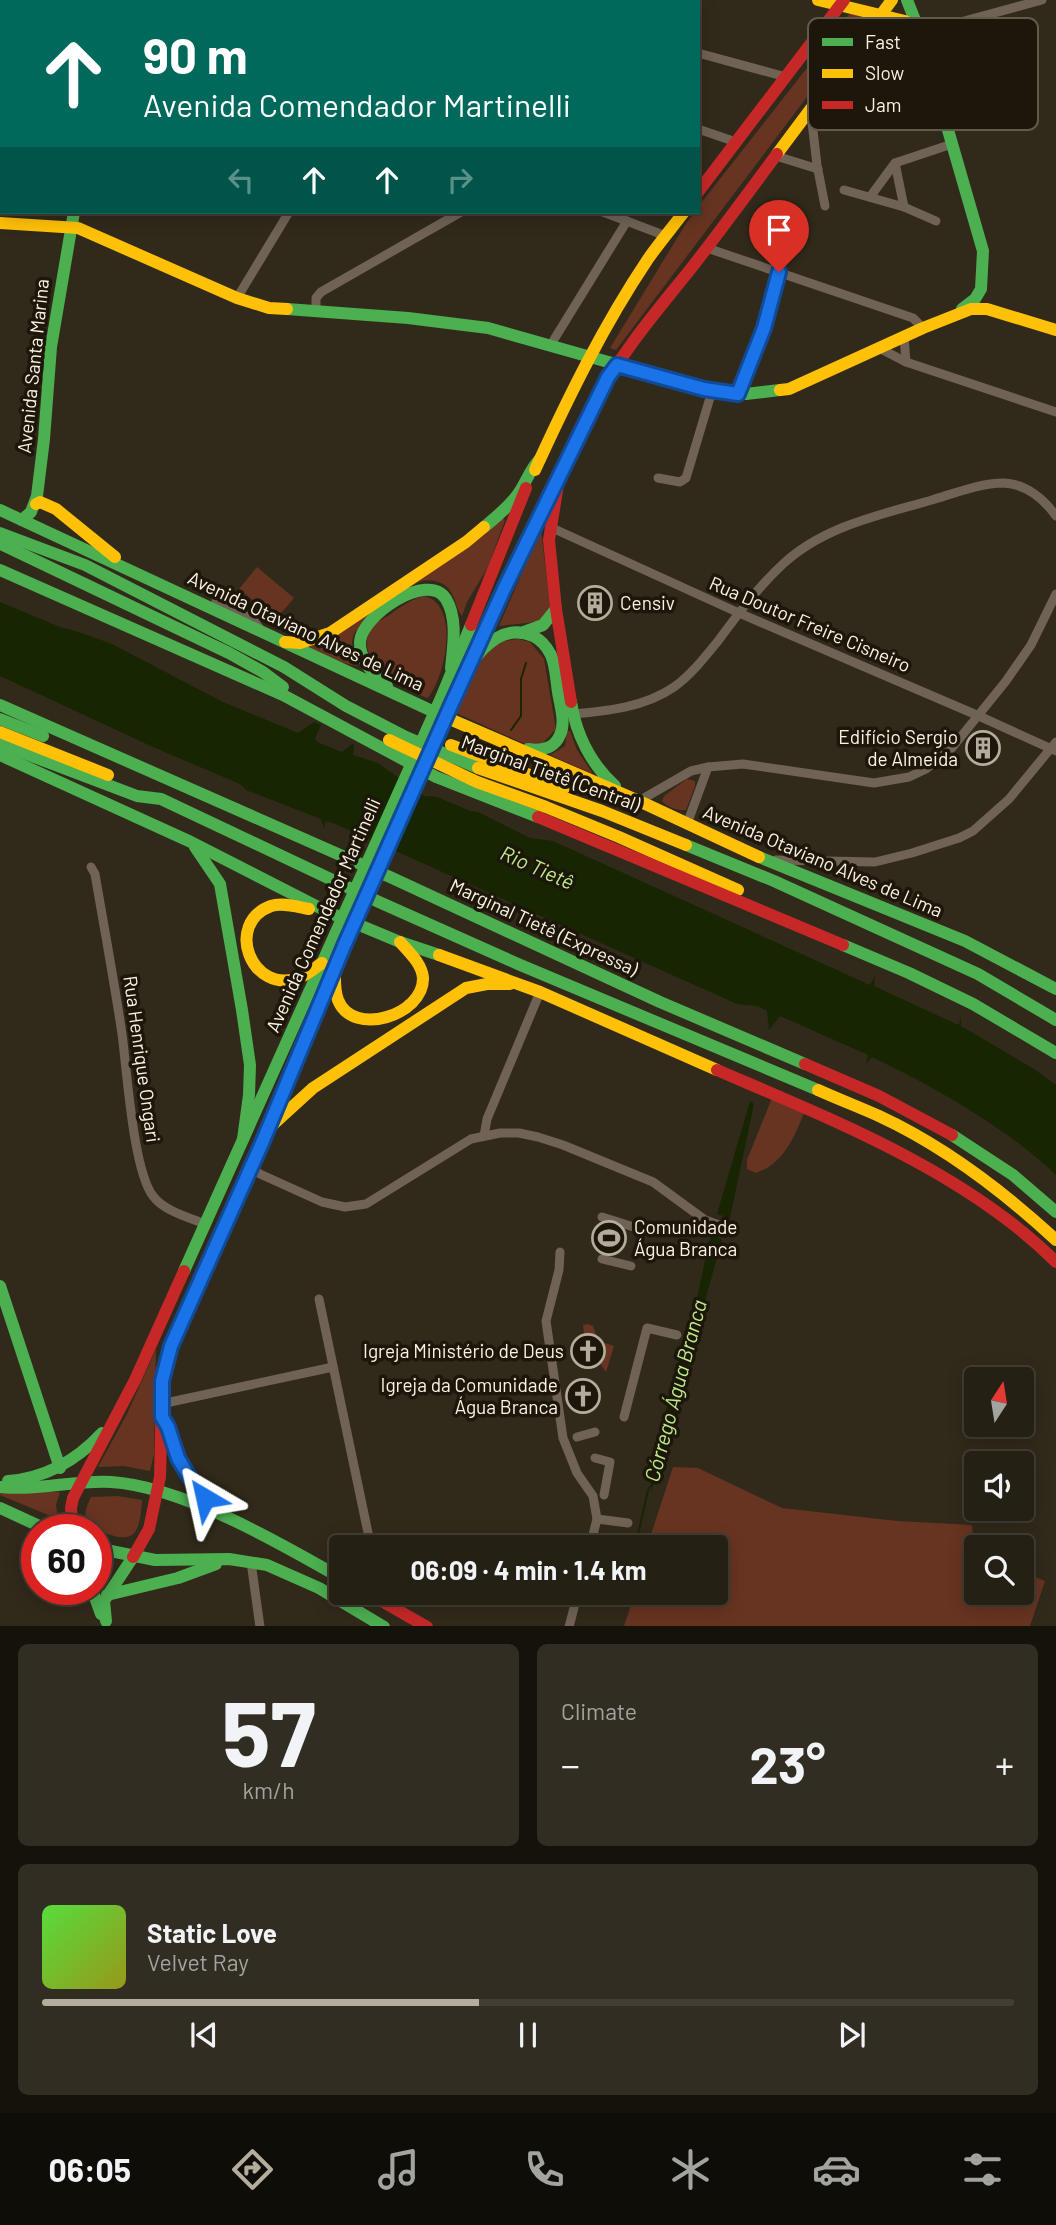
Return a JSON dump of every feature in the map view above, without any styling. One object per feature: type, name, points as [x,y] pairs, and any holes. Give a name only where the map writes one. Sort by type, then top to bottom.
[{"type":"main road","points":[[818,0],[842,3],[893,18]]},
{"type":"main road","name":"Avenida Comendador Martinelli","points":[[879,18],[892,0]]},
{"type":"main road","points":[[907,0],[914,18]]},
{"type":"main road","points":[[831,18],[842,3]]},
{"type":"main road","points":[[700,189],[808,48]]},
{"type":"main road","name":"Avenida Comendador Martinelli","points":[[71,1514],[80,1484],[119,1413],[322,963],[338,943],[447,700],[470,664],[608,377],[776,156],[808,119]]},
{"type":"main road","points":[[947,130],[983,251],[981,289],[987,302],[998,312]]},
{"type":"main road","name":"Avenida Comendador Martinelli","points":[[447,700],[451,668],[475,615],[510,524],[540,459],[590,357],[637,275],[682,214]]},
{"type":"main road","points":[[0,223],[76,217],[237,298],[269,308],[488,328],[712,391],[738,394],[789,389],[956,313],[975,299],[981,289]]},
{"type":"main road","name":"Avenida Santa Marina","points":[[36,504],[51,347],[76,217]]},
{"type":"main road","points":[[956,313],[979,308],[1056,330]]},
{"type":"main road","points":[[279,641],[300,643],[330,633],[466,542],[500,514],[518,494],[540,459]]},
{"type":"main road","points":[[560,472],[561,480],[549,540],[556,609],[573,714],[582,741],[595,764],[624,795]]},
{"type":"main road","points":[[22,520],[40,502],[56,509],[127,568]]},
{"type":"main road","name":"Avenida Otaviano Alves de Lima","points":[[0,510],[419,706],[639,801],[766,860],[965,942],[1056,989]]},
{"type":"main road","points":[[0,521],[85,565]]},
{"type":"main road","name":"Marginal Tietê (Central)","points":[[0,533],[85,565],[284,667],[375,722],[443,754],[526,787],[602,811],[774,881],[978,974],[1056,1020]]},
{"type":"main road","points":[[0,544],[182,630],[239,659],[283,687]]},
{"type":"main road","points":[[0,570],[283,695],[436,777],[551,822],[909,973],[973,1004],[1056,1053]]},
{"type":"main road","points":[[419,706],[383,683],[365,663],[360,646],[366,624],[406,594],[425,589],[436,590],[447,602],[452,618],[454,635],[451,668]]},
{"type":"main road","points":[[470,664],[501,635],[537,630],[556,609]]},
{"type":"main road","points":[[519,748],[549,748],[559,737],[563,724],[551,654],[544,644],[524,632]]},
{"type":"main road","points":[[160,639],[202,653],[283,687]]},
{"type":"main road","points":[[284,667],[412,728],[485,759],[685,831],[702,832]]},
{"type":"main road","name":"Marginal Tietê (Central)","points":[[283,687],[440,766],[619,837],[783,910],[806,929]]},
{"type":"main road","name":"Marginal Tietê (Expressa)","points":[[0,705],[660,1002],[878,1096],[954,1136],[1013,1175],[1056,1212]]},
{"type":"main road","points":[[0,719],[66,744],[95,748]]},
{"type":"main road","points":[[0,732],[87,765],[518,964],[878,1116],[944,1152],[1007,1196],[1056,1240]]},
{"type":"main road","points":[[0,744],[137,796],[161,799]]},
{"type":"main road","points":[[0,755],[191,842],[328,912],[376,933],[540,992],[906,1155],[997,1212],[1056,1262]]},
{"type":"main road","points":[[619,837],[634,839],[834,914],[843,913]]},
{"type":"main road","points":[[191,842],[218,879],[224,909],[250,1065],[243,1139]]},
{"type":"main road","points":[[322,963],[296,980],[278,981],[269,978],[259,972],[252,963],[246,936],[251,919],[273,905],[291,905],[328,912]]},
{"type":"main road","points":[[494,925],[515,943],[765,1062],[787,1077]]},
{"type":"main road","points":[[335,968],[335,989],[340,1005],[348,1014],[359,1019],[380,1020],[407,1006],[422,989],[423,980],[416,962],[400,942]]},
{"type":"main road","name":"Avenida Comendador Martinelli","points":[[133,1558],[149,1529],[158,1491],[162,1455],[162,1381],[171,1346],[268,1129],[335,968],[338,943]]},
{"type":"main road","points":[[518,964],[530,975],[663,1038],[687,1056]]},
{"type":"main road","points":[[268,1129],[313,1088],[466,988],[496,983],[523,985]]},
{"type":"main road","points":[[0,1286],[60,1468]]},
{"type":"main road","points":[[161,1410],[178,1458],[188,1475],[205,1498],[233,1522]]},
{"type":"main road","points":[[0,1481],[24,1480],[60,1468],[94,1443],[119,1413]]},
{"type":"main road","points":[[0,1487],[31,1490],[116,1483],[175,1495],[263,1535],[329,1571]]},
{"type":"main road","points":[[0,1508],[21,1516]]},
{"type":"main road","points":[[112,1552],[133,1558],[164,1561],[251,1562],[303,1581],[384,1626]]},
{"type":"main road","points":[[112,1588],[133,1558]]},
{"type":"main road","points":[[112,1594],[208,1568],[222,1560]]},
{"type":"main road","points":[[99,1605],[107,1624]]},
{"type":"main road","points":[[105,1605],[107,1624]]},
{"type":"main road","points":[[394,1605],[427,1626]]},
{"type":"street","points":[[967,18],[1035,1]]},
{"type":"street","points":[[700,54],[786,77]]},
{"type":"street","points":[[812,130],[825,206]]},
{"type":"street","points":[[700,131],[736,142]]},
{"type":"street","points":[[870,197],[895,163],[951,144]]},
{"type":"street","points":[[776,156],[817,167]]},
{"type":"street","points":[[895,163],[904,207]]},
{"type":"street","points":[[844,190],[904,207],[936,221]]},
{"type":"street","points":[[237,298],[288,214]]},
{"type":"street","points":[[316,312],[316,298],[321,292],[458,214]]},
{"type":"street","points":[[608,214],[666,236]]},
{"type":"street","points":[[550,346],[627,221]]},
{"type":"street","points":[[707,248],[913,318],[923,328]]},
{"type":"street","points":[[738,394],[764,328],[779,272]]},
{"type":"street","points":[[904,336],[906,362]]},
{"type":"street","points":[[879,348],[906,362],[1056,412]]},
{"type":"street","points":[[658,478],[680,482],[686,478],[712,391]]},
{"type":"street","points":[[573,714],[610,710],[657,698],[676,686],[695,667],[763,584],[802,549],[842,527],[981,485],[1006,483],[1037,495],[1056,516]]},
{"type":"street","name":"Rua Doutor Freire Cisneiro","points":[[550,527],[738,613],[1054,748]]},
{"type":"street","points":[[639,801],[691,771],[708,767],[743,764],[874,783],[890,782],[918,773],[942,758],[1006,681],[1031,645],[1056,594]]},
{"type":"street","points":[[216,601],[253,619],[264,634]]},
{"type":"street","points":[[766,860],[876,862],[959,838],[973,831],[1009,799],[1054,748]]},
{"type":"street","points":[[687,824],[708,767]]},
{"type":"street","name":"Rua Henrique Ongari","points":[[91,867],[95,874],[122,1031],[138,1154],[146,1183],[154,1198],[171,1210],[205,1224]]},
{"type":"street","points":[[484,1136],[487,1119],[540,992]]},
{"type":"street","points":[[251,1167],[260,1174],[322,1202],[345,1207],[366,1204],[457,1146],[484,1136],[519,1133],[538,1137],[653,1182],[708,1222],[731,1229]]},
{"type":"street","points":[[602,1217],[640,1230]]},
{"type":"street","points":[[560,1252],[559,1270],[546,1321],[563,1438],[578,1473],[593,1496],[597,1519],[593,1535]]},
{"type":"street","points":[[602,1259],[631,1266]]},
{"type":"street","points":[[319,1300],[368,1535]]},
{"type":"street","points":[[624,1417],[647,1328],[677,1335]]},
{"type":"street","points":[[161,1410],[333,1367]]},
{"type":"street","points":[[578,1437],[595,1432]]},
{"type":"street","points":[[595,1458],[610,1462],[604,1495]]},
{"type":"street","points":[[597,1519],[628,1523]]},
{"type":"street","points":[[251,1562],[260,1626]]},
{"type":"street","points":[[569,1626],[575,1605]]},
{"type":"shaded area","points":[[850,13],[865,15],[864,18],[846,18]]},
{"type":"shaded area","points":[[808,67],[808,96],[616,350],[610,348],[687,222],[693,214],[700,214],[700,204]]},
{"type":"shaded area","points":[[502,517],[505,520],[488,567],[467,602],[462,616],[447,587],[439,582],[425,580],[396,596],[354,634],[352,642],[357,666],[303,645]]},
{"type":"shaded area","points":[[541,529],[550,608],[544,621],[499,626]]},
{"type":"shaded area","points":[[257,567],[294,598],[276,619],[239,589]]},
{"type":"shaded area","points":[[425,596],[436,603],[443,614],[446,628],[440,675],[428,698],[407,689],[384,673],[375,664],[367,642],[370,630],[377,623],[408,603]]},
{"type":"shaded area","points":[[518,639],[530,642],[544,659],[556,729],[542,744],[525,744],[454,712],[479,662],[498,642]]},
{"type":"shaded area","points":[[567,731],[570,731],[577,750],[593,774],[550,755],[565,746]]},
{"type":"shaded area","points":[[687,779],[695,781],[695,786],[686,810],[673,808],[662,801],[664,796]]},
{"type":"shaded area","points":[[772,1098],[804,1113],[792,1141],[780,1157],[756,1173],[747,1169],[747,1160]]},
{"type":"shaded area","name":"Comunidade Água Branca","points":[[597,1226],[626,1233],[621,1250],[593,1243]]},
{"type":"shaded area","points":[[583,1325],[593,1326],[598,1341],[614,1346],[606,1372],[586,1338]]},
{"type":"shaded area","points":[[156,1349],[154,1454],[150,1471],[124,1466],[98,1467],[127,1414]]},
{"type":"shaded area","points":[[673,1467],[698,1468],[782,1508],[897,1521],[972,1525],[973,1535],[964,1535],[964,1605],[1034,1605],[1034,1577],[1045,1581],[1030,1626],[624,1626],[631,1605],[728,1605],[728,1535],[651,1535]]},
{"type":"shaded area","points":[[0,1492],[60,1492],[56,1505],[57,1514],[46,1514],[0,1495]]},
{"type":"shaded area","points":[[117,1496],[142,1500],[138,1526],[134,1533],[123,1537],[112,1535],[112,1514],[86,1514],[91,1497]]},
{"type":"water","name":"Rio Tietê","points":[[0,602],[60,627],[112,644],[223,702],[298,733],[314,722],[321,725],[315,738],[317,742],[342,752],[354,745],[353,755],[378,763],[424,796],[437,797],[478,812],[530,838],[553,841],[870,985],[875,976],[874,986],[956,1024],[959,1024],[961,1016],[961,1026],[1056,1085],[1056,1175],[992,1124],[920,1081],[872,1057],[866,1064],[866,1054],[780,1016],[769,1030],[767,1011],[757,1006],[737,1004],[333,823],[325,821],[324,829],[321,819],[246,790],[240,784],[0,676]]},
{"type":"water","points":[[750,1101],[754,1104],[730,1218],[717,1214]]},
{"type":"water","points":[[711,1232],[722,1240],[651,1494],[653,1479],[647,1464],[653,1458],[685,1340],[689,1336]]},
{"type":"waterway","points":[[511,730],[521,716],[521,679],[526,663]]},
{"type":"waterway","name":"Córrego Água Branca","points":[[638,1535],[648,1490],[652,1484]]},
{"type":"traffic: fast","points":[[907,0],[914,18]]},
{"type":"traffic: fast","points":[[948,130],[983,251],[981,289],[975,299],[962,309]]},
{"type":"traffic: fast","points":[[22,520],[31,512],[37,496],[51,347],[74,214]]},
{"type":"traffic: fast","points":[[287,309],[408,318],[488,328],[704,389],[746,394],[780,390]]},
{"type":"traffic: fast","points":[[256,1156],[403,809],[497,605],[595,403]]},
{"type":"traffic: fast","points":[[484,527],[514,499],[540,459]]},
{"type":"traffic: fast","points":[[0,510],[445,717]]},
{"type":"traffic: fast","points":[[0,533],[85,565],[284,667],[346,706],[406,737],[478,768]]},
{"type":"traffic: fast","points":[[1,544],[229,653],[283,687]]},
{"type":"traffic: fast","points":[[0,570],[283,695],[436,777],[538,817]]},
{"type":"traffic: fast","points":[[387,686],[365,661],[360,642],[363,631],[371,620],[383,609],[411,593],[437,591],[446,599],[453,624],[451,668]]},
{"type":"traffic: fast","points":[[524,632],[543,625],[556,609]]},
{"type":"traffic: fast","points":[[184,1271],[441,698],[471,625]]},
{"type":"traffic: fast","points":[[470,665],[489,643],[505,634],[523,633],[533,636],[548,649],[555,669],[562,730],[551,746],[538,750],[528,749]]},
{"type":"traffic: fast","points":[[571,702],[586,748],[615,786]]},
{"type":"traffic: fast","points":[[0,705],[390,877],[660,1002],[805,1064]]},
{"type":"traffic: fast","points":[[0,719],[43,736]]},
{"type":"traffic: fast","points":[[0,744],[137,796],[161,799],[518,964],[818,1090]]},
{"type":"traffic: fast","points":[[0,755],[191,842],[328,912],[439,955]]},
{"type":"traffic: fast","points":[[686,845],[774,881],[978,974],[1056,1020]]},
{"type":"traffic: fast","points":[[195,847],[220,884],[242,1010],[250,1065],[243,1139]]},
{"type":"traffic: fast","points":[[759,857],[965,941],[1056,989]]},
{"type":"traffic: fast","points":[[843,945],[973,1004],[1056,1053]]},
{"type":"traffic: fast","points":[[952,1135],[1013,1175],[1056,1212]]},
{"type":"traffic: fast","points":[[0,1286],[60,1468]]},
{"type":"traffic: fast","points":[[165,1421],[190,1478],[222,1511]]},
{"type":"traffic: fast","points":[[8,1481],[35,1476],[60,1466],[82,1452],[102,1433]]},
{"type":"traffic: fast","points":[[0,1487],[28,1488],[97,1482],[138,1486],[168,1494],[229,1518],[329,1571]]},
{"type":"traffic: fast","points":[[0,1508],[21,1518]]},
{"type":"traffic: fast","points":[[112,1551],[155,1560],[229,1559],[267,1565],[319,1588],[382,1626]]},
{"type":"traffic: fast","points":[[106,1621],[104,1601],[133,1557]]},
{"type":"traffic: fast","points":[[112,1594],[178,1578],[216,1564]]},
{"type":"traffic: fast","points":[[98,1605],[101,1614]]},
{"type":"traffic: slow","points":[[818,0],[893,18]]},
{"type":"traffic: slow","points":[[879,18],[892,0]]},
{"type":"traffic: slow","points":[[777,154],[808,112]]},
{"type":"traffic: slow","points":[[535,470],[601,336],[648,259],[682,214]]},
{"type":"traffic: slow","points":[[0,223],[78,228],[237,298],[269,308],[287,309]]},
{"type":"traffic: slow","points":[[780,390],[789,389],[971,309],[987,309],[1056,330]]},
{"type":"traffic: slow","points":[[36,504],[40,502],[56,509],[115,557]]},
{"type":"traffic: slow","points":[[285,642],[300,643],[330,633],[466,542],[484,527]]},
{"type":"traffic: slow","points":[[445,717],[639,801],[759,857]]},
{"type":"traffic: slow","points":[[0,732],[108,775]]},
{"type":"traffic: slow","points":[[389,740],[477,782],[619,837],[738,890]]},
{"type":"traffic: slow","points":[[451,745],[564,788]]},
{"type":"traffic: slow","points":[[478,768],[602,811],[686,845]]},
{"type":"traffic: slow","points":[[309,909],[275,905],[257,915],[249,927],[249,955],[257,967],[268,976],[282,980],[302,977],[322,963]]},
{"type":"traffic: slow","points":[[335,968],[338,1000],[346,1011],[358,1018],[386,1017],[412,1002],[420,991],[423,978],[418,963],[400,942]]},
{"type":"traffic: slow","points":[[439,955],[540,992],[717,1070]]},
{"type":"traffic: slow","points":[[268,1129],[313,1088],[466,988],[510,984]]},
{"type":"traffic: slow","points":[[818,1090],[879,1116],[950,1155],[994,1187],[1056,1240]]},
{"type":"traffic: slow","points":[[162,1394],[162,1381],[171,1346],[256,1156]]},
{"type":"traffic: jam","points":[[830,18],[844,0]]},
{"type":"traffic: jam","points":[[700,189],[808,47]]},
{"type":"traffic: jam","points":[[595,403],[638,335],[777,154]]},
{"type":"traffic: jam","points":[[560,472],[549,540],[556,609],[571,702]]},
{"type":"traffic: jam","points":[[471,625],[526,488]]},
{"type":"traffic: jam","points":[[538,817],[843,945]]},
{"type":"traffic: jam","points":[[805,1064],[879,1096],[952,1135]]},
{"type":"traffic: jam","points":[[717,1070],[852,1129],[940,1175],[1020,1230],[1056,1262]]},
{"type":"traffic: jam","points":[[71,1514],[73,1498],[135,1380],[184,1271]]},
{"type":"traffic: jam","points":[[133,1557],[149,1529],[160,1477],[162,1394]]},
{"type":"traffic: jam","points":[[389,1605],[425,1626]]},
{"type":"place","name":"Censiv","points":[[595,603]]},
{"type":"place","name":"Edifício Sergio de Almeida","points":[[983,748]]},
{"type":"place","name":"Comunidade Água Branca","points":[[609,1238]]},
{"type":"place","name":"Igreja Ministério de Deus","points":[[588,1351]]},
{"type":"place","name":"Igreja da Comunidade Água Branca","points":[[583,1396]]},
{"type":"route","points":[[205,1498],[178,1458],[162,1417],[162,1381],[171,1346],[268,1129],[344,946],[503,590],[608,377],[617,365],[712,391],[738,394],[764,328],[779,272]]}]
